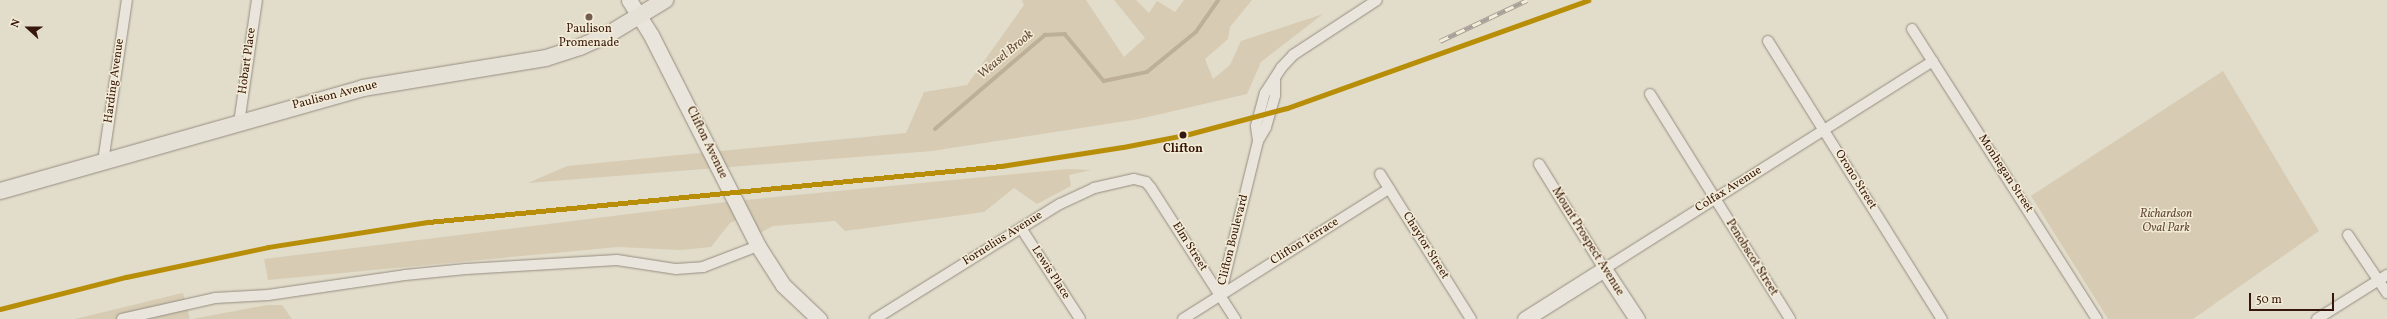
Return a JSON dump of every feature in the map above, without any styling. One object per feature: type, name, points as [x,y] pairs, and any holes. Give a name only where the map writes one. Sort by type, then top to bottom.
[{"type":"main road","name":"Clifton Avenue","points":[[629,0],[658,49],[758,246],[783,285],[818,319]]},
{"type":"main road","name":"Paulison Avenue","points":[[0,191],[309,102],[395,81],[546,58],[580,47],[638,17],[665,0]]},
{"type":"main road","name":"Colfax Avenue","points":[[1525,319],[1604,269]]},
{"type":"main road","name":"Mount Prospect Avenue","points":[[1604,269],[1637,319]]},
{"type":"street","name":"Harding Avenue","points":[[103,162],[127,0]]},
{"type":"street","name":"Hobart Place","points":[[240,123],[257,0]]},
{"type":"street","name":"Clifton Boulevard","points":[[1183,319],[1220,296],[1258,141],[1256,126],[1265,93],[1293,54],[1377,0]]},
{"type":"street","name":"Monhegan Street","points":[[1912,29],[2097,319]]},
{"type":"street","name":"Orono Street","points":[[1768,41],[1942,319]]},
{"type":"street","name":"Colfax Avenue","points":[[1604,269],[1933,61]]},
{"type":"street","name":"Penobscot Street","points":[[1650,94],[1790,319]]},
{"type":"street","name":"Mount Prospect Avenue","points":[[1539,164],[1604,269]]},
{"type":"street","name":"Chaytor Street","points":[[1380,174],[1471,319]]},
{"type":"street","name":"Elm Street","points":[[1140,179],[1151,188],[1235,319]]},
{"type":"street","name":"Fornelius Avenue","points":[[875,319],[1077,195],[1114,183],[1140,179]]},
{"type":"street","name":"Clifton Terrace","points":[[1220,296],[1389,189]]},
{"type":"street","name":"Lewis Place","points":[[1021,228],[1080,319]]},
{"type":"street","points":[[2348,235],[2383,277],[2387,293]]},
{"type":"street","points":[[122,319],[215,298],[268,295],[405,275],[466,269],[617,260],[676,269],[702,267],[758,246]]},
{"type":"street","points":[[2317,319],[2383,277]]},
{"type":"green space","points":[[1022,0],[1086,0],[1124,57],[1145,38],[1114,0],[1136,0],[1149,13],[1157,1],[1175,12],[1184,0],[1252,0],[1230,27],[1228,39],[1205,59],[1213,79],[1230,65],[1241,41],[1323,14],[1261,62],[1247,94],[1139,119],[932,151],[528,183],[567,166],[906,133],[924,92],[967,85],[1024,5]]},
{"type":"green space","name":"Richardson Oval Park","points":[[2223,71],[2319,231],[2193,319],[2108,319],[2031,196]]},
{"type":"green space","points":[[1068,169],[1091,170],[1069,175],[1071,186],[1037,204],[1014,188],[984,212],[845,231],[835,221],[773,226],[753,237],[743,217],[730,223],[711,247],[680,250],[618,247],[268,280],[264,259],[734,201]]},
{"type":"green space","points":[[183,293],[190,319],[75,319],[178,294]]},
{"type":"green space","points":[[267,305],[282,305],[292,319],[192,319]]},
{"type":"waterway","name":"Weasel Brook","points":[[935,129],[1045,35],[1065,34],[1104,81],[1147,72],[1196,32],[1218,0]]},
{"type":"railway","points":[[1440,41],[1527,0]]},
{"type":"transit line","points":[[0,309],[126,277],[268,247],[428,222],[1001,166],[1123,147],[1189,134],[1287,108],[1588,0]]},
{"type":"place","name":"Paulison Promenade","points":[[589,17]]},
{"type":"place","name":"Clifton","points":[[1183,135]]}]
